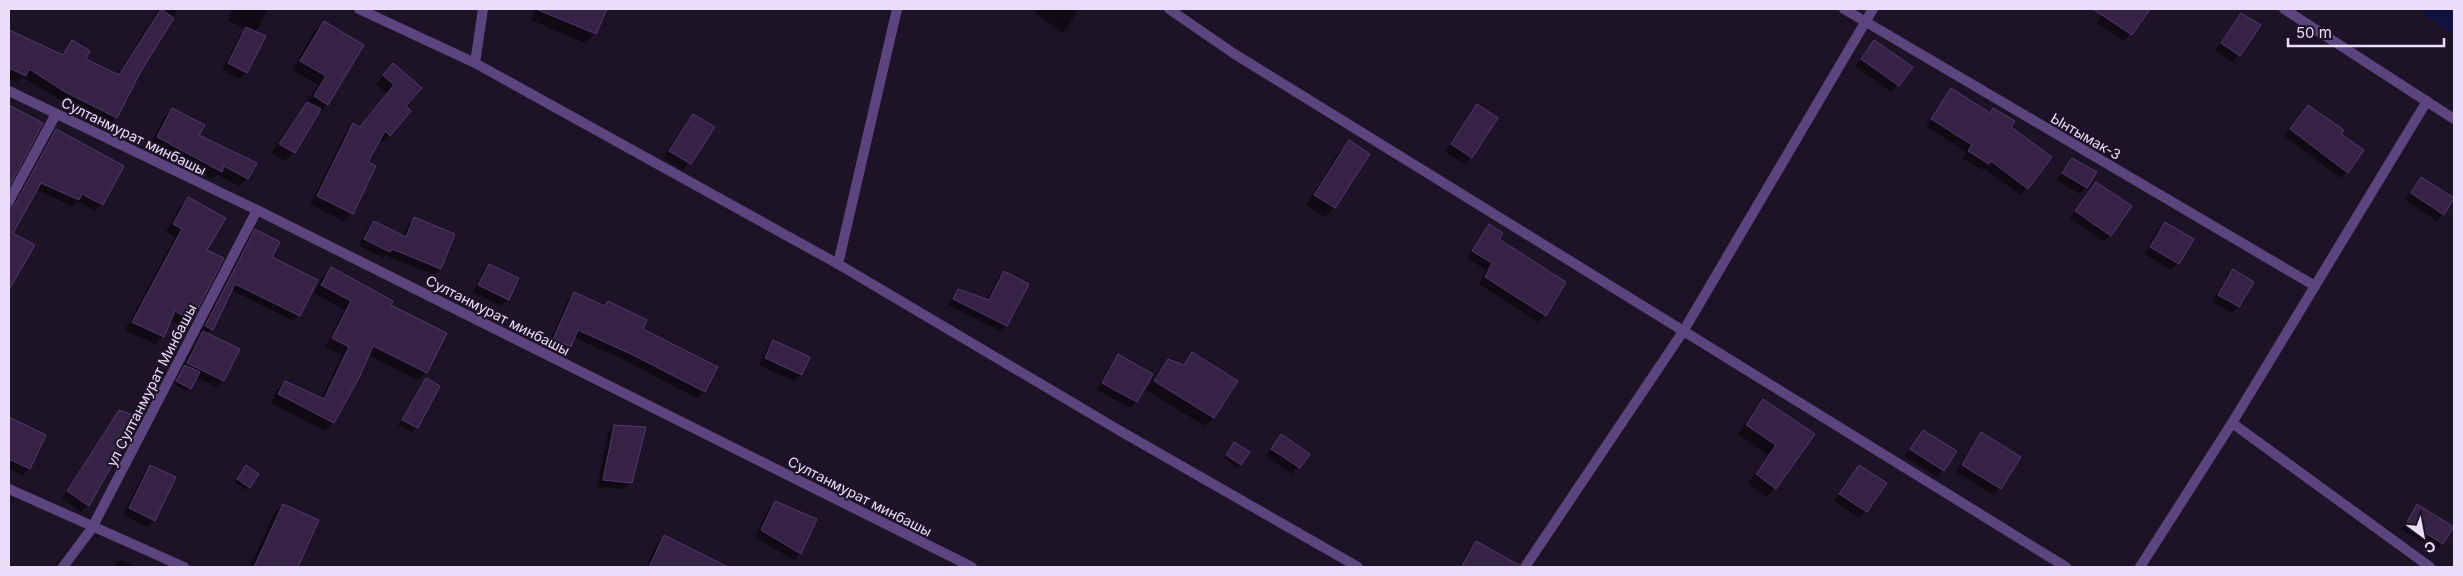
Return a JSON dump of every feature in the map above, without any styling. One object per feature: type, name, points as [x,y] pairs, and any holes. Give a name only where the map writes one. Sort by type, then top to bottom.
[{"type":"street","points":[[359,9],[474,63],[838,264],[1122,432],[1358,567]]},
{"type":"street","points":[[474,63],[483,9]]},
{"type":"street","points":[[838,264],[897,9]]},
{"type":"street","points":[[1169,9],[1233,52],[2066,567]]},
{"type":"street","name":"Ынтымак-3","points":[[1844,9],[2315,286]]},
{"type":"street","points":[[1525,567],[1684,330],[1874,9]]},
{"type":"street","points":[[2284,9],[2454,119]]},
{"type":"street","name":"Султанмурат минбашы","points":[[9,91],[257,210],[972,567]]},
{"type":"street","points":[[2140,567],[2232,423],[2427,101]]},
{"type":"street","points":[[9,201],[56,114]]},
{"type":"street","name":"ул Султанмурат Минбашы","points":[[63,567],[92,528],[257,210]]},
{"type":"street","points":[[2232,423],[2430,567]]},
{"type":"street","points":[[9,489],[92,528],[184,567]]},
{"type":"building","points":[[161,9],[174,18],[141,71],[117,118],[67,93],[29,69],[26,76],[9,68],[9,30],[63,55],[72,40],[90,51],[86,59],[119,75]]},
{"type":"building","points":[[536,9],[607,9],[596,34]]},
{"type":"building","points":[[2093,9],[2150,9],[2132,35]]},
{"type":"building","points":[[2241,13],[2261,25],[2240,56],[2221,43]]},
{"type":"building","points":[[324,21],[364,45],[328,105],[314,96],[326,76],[300,61]]},
{"type":"building","points":[[246,27],[266,36],[247,73],[228,63]]},
{"type":"building","points":[[1874,40],[1913,67],[1899,86],[1861,59]]},
{"type":"building","points":[[393,63],[422,88],[406,106],[411,111],[390,136],[385,131],[368,162],[376,166],[353,214],[317,196],[353,123],[360,127],[394,85],[383,75]]},
{"type":"building","points":[[1951,88],[1990,113],[1993,108],[2015,121],[2011,127],[2052,157],[2028,189],[1991,161],[1989,164],[1968,151],[1972,145],[1931,119]]},
{"type":"building","points":[[307,102],[321,109],[295,153],[279,144]]},
{"type":"building","points":[[1477,104],[1498,118],[1472,158],[1451,144]]},
{"type":"building","points":[[9,105],[43,123],[9,187]]},
{"type":"building","points":[[2308,105],[2344,130],[2341,134],[2364,150],[2348,173],[2290,129]]},
{"type":"building","points":[[172,108],[205,125],[199,135],[257,163],[248,179],[224,166],[222,172],[157,137]]},
{"type":"building","points":[[693,114],[715,127],[691,164],[669,151]]},
{"type":"building","points":[[56,129],[124,166],[103,205],[82,194],[79,200],[41,183],[13,233],[35,245],[9,290],[9,208],[15,204]]},
{"type":"building","points":[[1349,140],[1370,154],[1335,208],[1314,195]]},
{"type":"building","points":[[2072,158],[2097,172],[2087,188],[2062,173]]},
{"type":"building","points":[[2421,177],[2454,198],[2444,215],[2411,193]]},
{"type":"building","points":[[2096,182],[2132,206],[2111,236],[2075,211]]},
{"type":"building","points":[[188,197],[226,218],[207,250],[224,258],[192,320],[175,311],[164,337],[132,322],[182,229],[173,224]]},
{"type":"building","points":[[414,217],[455,234],[441,269],[392,249],[390,252],[364,239],[374,221],[406,237]]},
{"type":"building","points":[[2165,222],[2194,239],[2179,264],[2150,247]]},
{"type":"building","points":[[1489,224],[1503,233],[1499,239],[1566,282],[1546,316],[1485,277],[1492,263],[1472,251]]},
{"type":"building","points":[[255,229],[280,242],[272,257],[318,280],[300,316],[235,284],[213,330],[205,326]]},
{"type":"building","points":[[489,264],[519,278],[509,300],[478,285]]},
{"type":"building","points":[[331,267],[393,301],[391,305],[447,333],[427,373],[373,346],[359,378],[334,423],[278,394],[285,381],[324,399],[349,347],[332,338],[351,301],[321,285]]},
{"type":"building","points":[[2233,269],[2254,282],[2239,307],[2218,295]]},
{"type":"building","points":[[1004,271],[1029,284],[1007,326],[953,299],[958,289],[989,300]]},
{"type":"building","points":[[574,292],[605,306],[608,301],[647,320],[643,329],[718,367],[705,392],[631,354],[578,330],[571,347],[553,339]]},
{"type":"building","points":[[203,331],[240,349],[224,381],[187,363]]},
{"type":"building","points":[[773,340],[810,357],[802,375],[765,358]]},
{"type":"building","points":[[1192,352],[1238,381],[1214,418],[1154,381],[1168,359],[1184,365]]},
{"type":"building","points":[[1118,354],[1153,374],[1137,402],[1102,383]]},
{"type":"building","points":[[185,365],[200,372],[191,389],[176,381]]},
{"type":"building","points":[[426,378],[440,386],[418,428],[402,420]]},
{"type":"building","points":[[1763,399],[1815,434],[1776,489],[1756,474],[1776,445],[1746,425]]},
{"type":"building","points":[[119,410],[139,417],[89,506],[67,491]]},
{"type":"building","points":[[9,417],[46,435],[30,469],[9,459]]},
{"type":"building","points":[[614,425],[646,427],[632,483],[603,480]]},
{"type":"building","points":[[1923,430],[1957,451],[1944,471],[1910,449]]},
{"type":"building","points":[[1981,432],[2021,457],[2001,489],[1962,465]]},
{"type":"building","points":[[1281,434],[1310,454],[1300,468],[1271,449]]},
{"type":"building","points":[[1234,442],[1250,452],[1241,465],[1226,455]]},
{"type":"building","points":[[150,465],[176,477],[155,521],[129,508]]},
{"type":"building","points":[[246,465],[259,474],[250,488],[237,479]]},
{"type":"building","points":[[1859,465],[1887,483],[1867,512],[1839,494]]},
{"type":"building","points":[[775,501],[817,519],[801,554],[761,530]]},
{"type":"building","points":[[283,504],[319,520],[298,567],[254,567]]},
{"type":"building","points":[[2417,504],[2454,527],[2443,544],[2407,522]]},
{"type":"building","points":[[664,535],[728,567],[649,567]]},
{"type":"building","points":[[1476,541],[1519,565],[1518,567],[1461,567]]},
{"type":"waterway","points":[[2434,9],[2454,23]]}]
